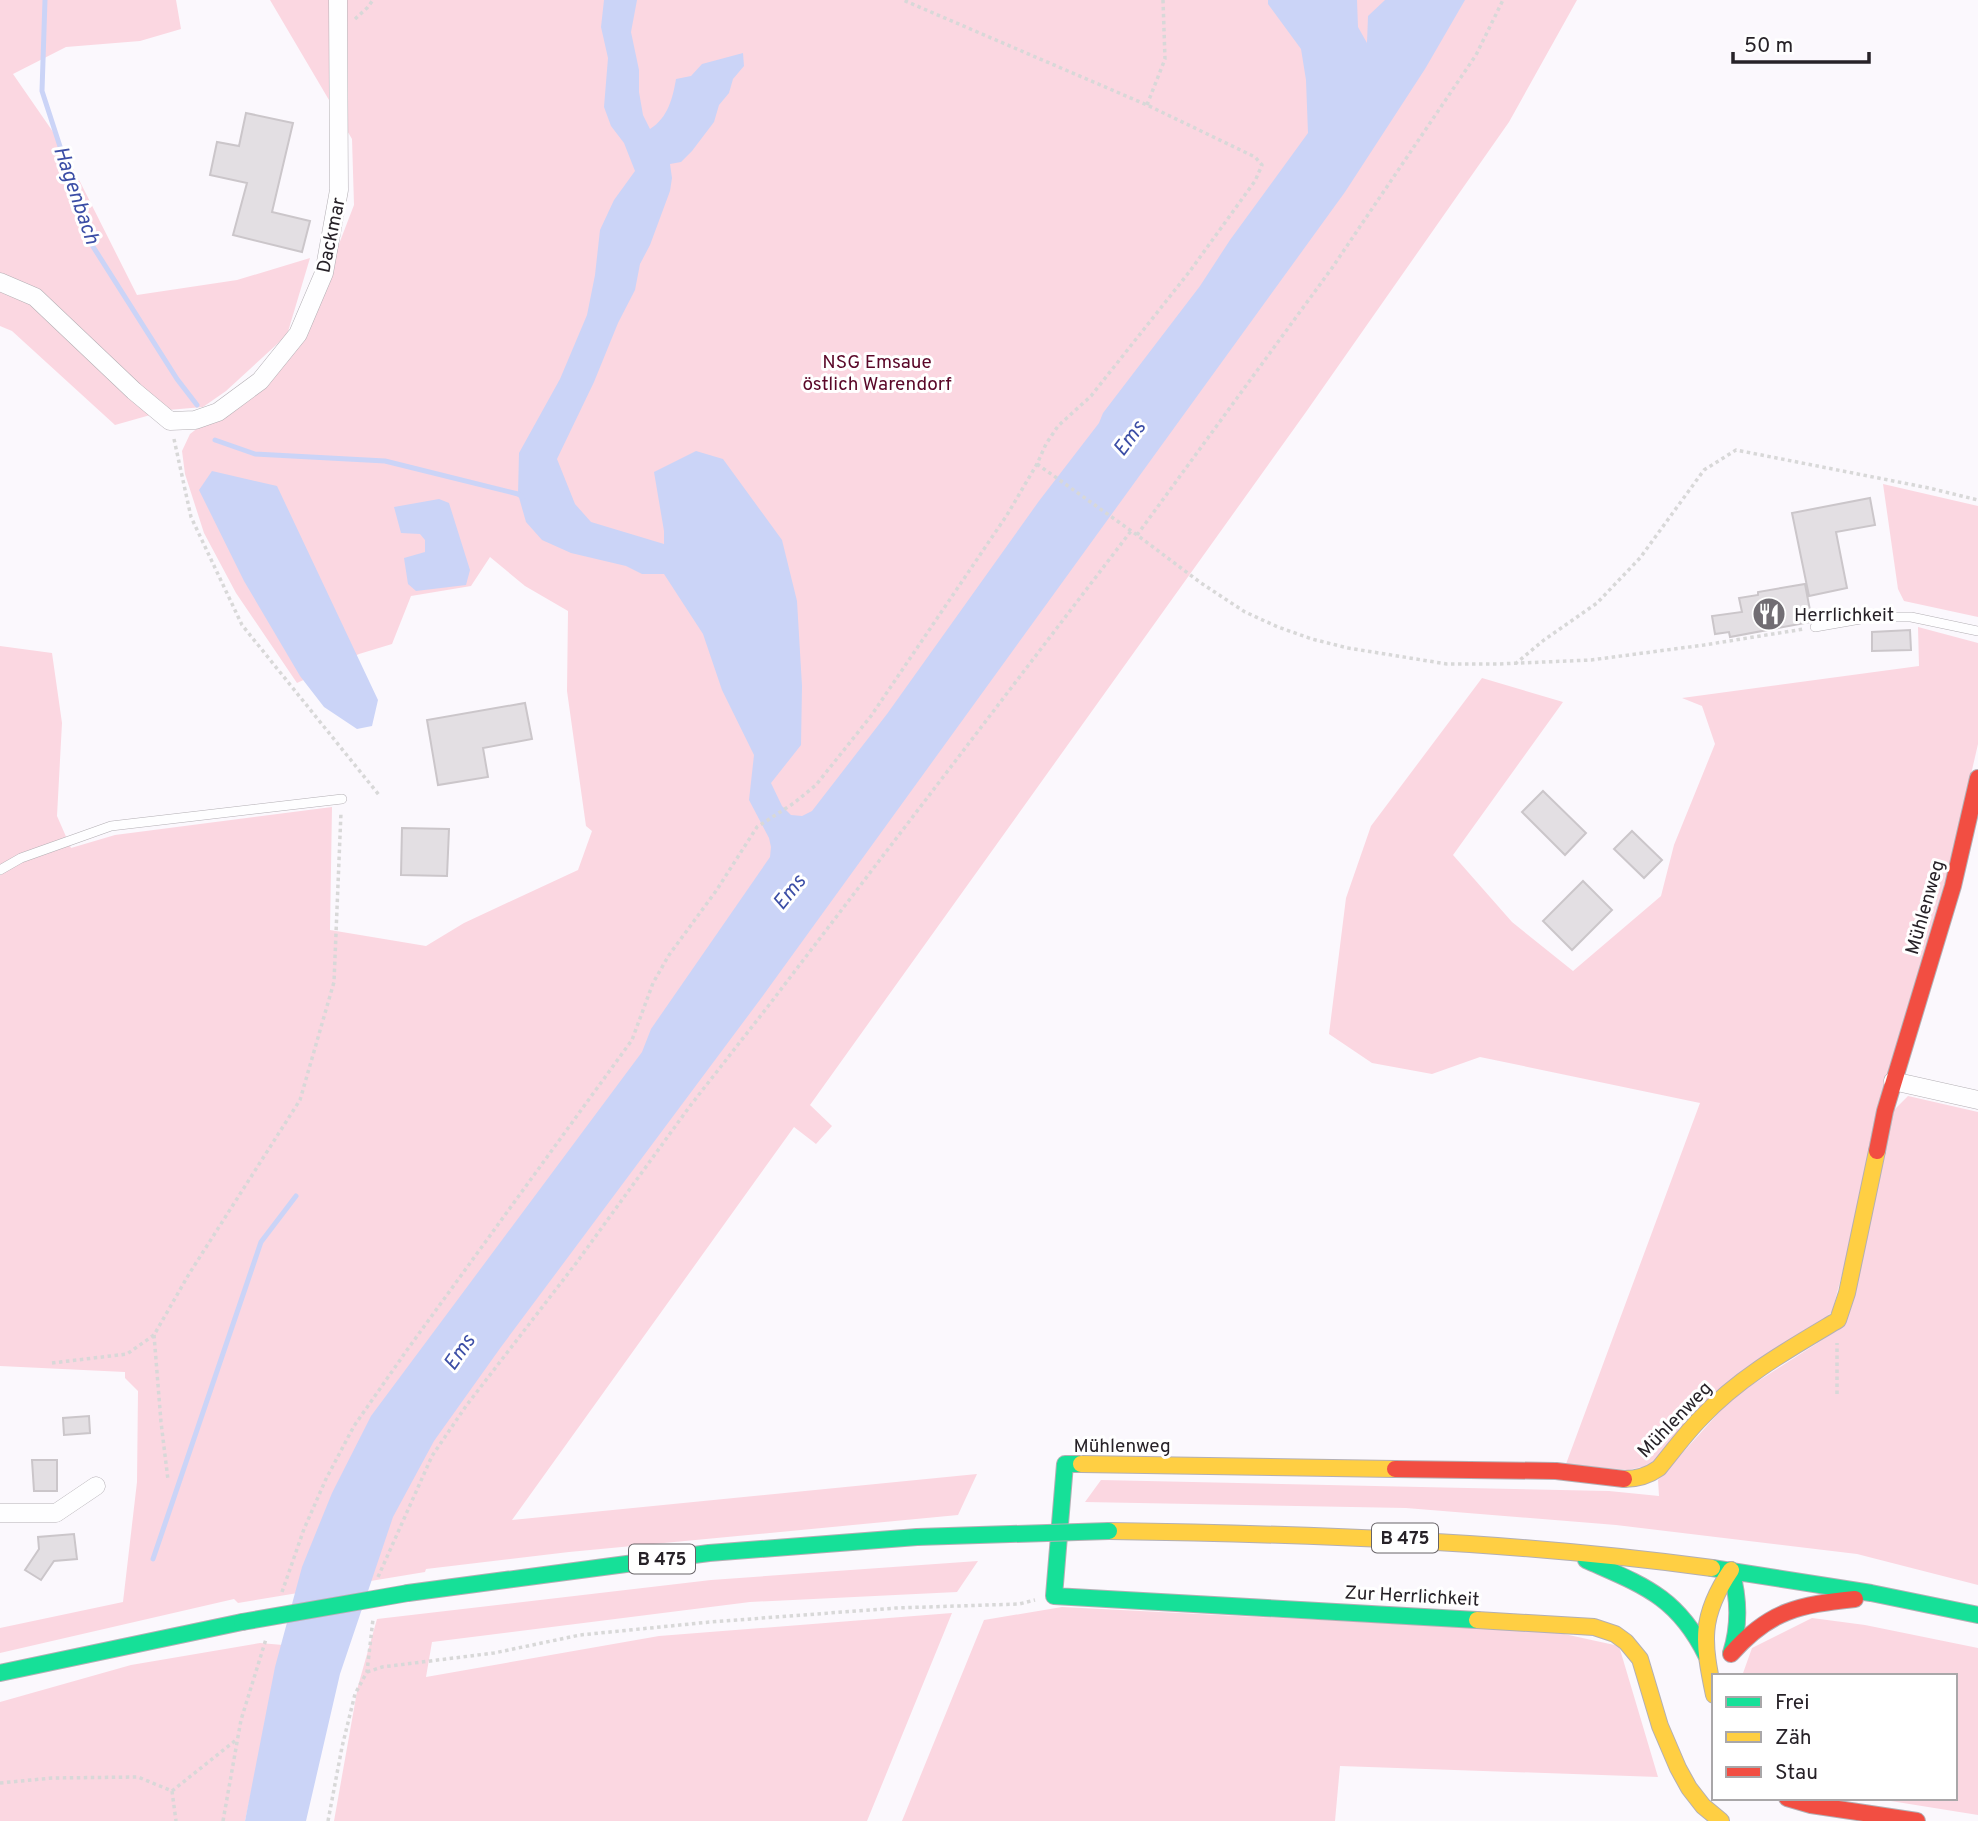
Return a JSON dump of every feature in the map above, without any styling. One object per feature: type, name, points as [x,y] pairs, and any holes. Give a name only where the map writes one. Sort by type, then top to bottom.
[{"type":"main road","name":"Mühlenweg","points":[[1054,1595],[1065,1464],[1556,1471],[1626,1479],[1645,1477],[1659,1468],[1701,1417],[1721,1399],[1786,1351],[1838,1320],[1847,1293],[1885,1111],[1953,886],[1978,778]]},
{"type":"main road","name":"B 475","points":[[0,1673],[242,1622],[408,1593],[709,1553],[917,1537],[1109,1531],[1338,1535],[1566,1550],[1731,1570],[1885,1595],[1978,1615]]},
{"type":"main road","points":[[1566,1550],[1647,1587],[1669,1601],[1687,1620],[1706,1655]]},
{"type":"main road","points":[[1723,1674],[1736,1640],[1739,1611],[1731,1570]]},
{"type":"main road","points":[[1712,1685],[1706,1655],[1705,1627],[1717,1590],[1731,1570]]},
{"type":"main road","name":"Zur Herrlichkeit","points":[[1054,1595],[1594,1627],[1613,1632],[1629,1643],[1640,1659],[1672,1758],[1682,1779],[1695,1797],[1721,1821]]},
{"type":"main road","points":[[1731,1654],[1762,1623],[1790,1609],[1807,1604],[1885,1595]]},
{"type":"main road","points":[[1794,1800],[1917,1821]]},
{"type":"street","name":"Dackmar","points":[[170,421],[195,420],[218,412],[260,381],[298,334],[324,273],[339,190],[338,0]]},
{"type":"street","points":[[0,282],[35,297],[134,391],[170,421]]},
{"type":"street","points":[[1893,1081],[1978,1100]]},
{"type":"street","points":[[0,1513],[56,1513],[96,1486]]},
{"type":"lane","points":[[1815,627],[1872,617],[1911,617],[1978,631]]},
{"type":"lane","points":[[0,870],[21,858],[111,826],[342,799]]},
{"type":"path","points":[[289,1572],[326,1479],[354,1426],[632,1040],[653,983],[669,955],[716,891],[757,827],[816,785],[871,716],[1007,515],[1058,426],[1091,396],[1190,271],[1255,181],[1262,165],[1255,157],[1147,105],[903,0]]},
{"type":"path","points":[[1147,105],[1166,59],[1163,0]]},
{"type":"path","points":[[1137,535],[1332,268],[1476,55],[1503,0]]},
{"type":"path","points":[[170,421],[191,517],[242,625],[379,795]]},
{"type":"path","points":[[1515,664],[1597,603],[1640,558],[1704,470],[1736,450],[1978,500]]},
{"type":"path","points":[[1037,464],[1200,583],[1245,612],[1312,639],[1386,655],[1447,664],[1591,660],[1815,627]]},
{"type":"path","points":[[378,1577],[432,1457],[466,1406],[585,1251],[690,1106],[1131,531]]},
{"type":"path","points":[[52,1363],[127,1354],[154,1335],[189,1274],[300,1100],[334,982],[342,799]]},
{"type":"path","points":[[1837,1394],[1838,1320]]},
{"type":"path","points":[[154,1335],[160,1422],[168,1480]]},
{"type":"path","points":[[367,1672],[382,1667],[494,1653],[580,1634],[883,1609],[1019,1604],[1054,1595]]},
{"type":"path","points":[[328,1821],[355,1694],[367,1672],[373,1617]]},
{"type":"path","points":[[223,1821],[238,1739],[259,1660]]},
{"type":"path","points":[[172,1791],[238,1739]]},
{"type":"path","points":[[0,1783],[52,1778],[138,1777],[172,1791]]},
{"type":"path","points":[[172,1791],[176,1821]]},
{"type":"green space","points":[[0,0],[176,0],[181,29],[140,41],[66,47],[13,74],[60,142],[137,295],[237,280],[310,258],[287,335],[226,391],[203,407],[168,410],[115,425],[12,331],[0,326]]},
{"type":"green space","name":"NSG Emsaue östlich Warendorf","points":[[270,0],[1577,0],[1509,122],[1306,412],[810,1105],[832,1126],[816,1144],[794,1127],[512,1520],[977,1474],[958,1515],[569,1552],[426,1569],[425,1572],[238,1603],[234,1599],[0,1653],[0,1628],[123,1602],[137,1482],[138,1391],[125,1378],[125,1372],[0,1366],[0,646],[52,653],[62,723],[57,816],[71,848],[115,835],[332,807],[330,930],[426,946],[464,923],[578,870],[592,831],[586,826],[567,691],[568,611],[525,586],[490,557],[471,586],[411,596],[392,644],[359,654],[297,683],[236,593],[204,533],[185,474],[182,451],[190,434],[203,424],[243,404],[329,270],[354,205],[352,139]]},
{"type":"green space","points":[[1883,484],[1978,506],[1978,617],[1904,601],[1898,589]]},
{"type":"green space","points":[[1918,627],[1978,643],[1978,744],[1946,883],[1832,1312],[1651,1465],[1628,1470],[1566,1464],[1700,1103],[1480,1057],[1432,1074],[1372,1063],[1329,1034],[1346,898],[1371,826],[1482,678],[1563,702],[1453,855],[1512,922],[1573,971],[1661,896],[1674,845],[1715,744],[1702,706],[1682,698],[1919,666]]},
{"type":"green space","points":[[1908,1096],[1978,1112],[1978,1585],[1857,1554],[1616,1525],[1406,1508],[1085,1502],[1101,1480],[1609,1491],[1659,1496],[1658,1480],[1733,1397],[1844,1326],[1893,1111]]},
{"type":"green space","points":[[978,1561],[957,1592],[750,1602],[432,1642],[426,1677],[659,1636],[952,1613],[867,1821],[334,1821],[358,1686],[377,1619],[711,1580]]},
{"type":"green space","points":[[1062,1607],[1555,1632],[1619,1646],[1658,1777],[1340,1766],[1335,1821],[902,1821],[984,1620]]},
{"type":"green space","points":[[1812,1618],[1865,1625],[1978,1648],[1978,1815],[1884,1800],[1957,1800],[1957,1674],[1743,1674],[1752,1648]]},
{"type":"green space","points":[[260,1643],[283,1645],[245,1821],[0,1821],[0,1702],[131,1665]]},
{"type":"water","name":"Ems","points":[[604,0],[637,0],[631,32],[639,70],[643,115],[650,129],[665,113],[676,79],[691,76],[702,64],[743,53],[744,66],[733,79],[729,93],[719,105],[714,122],[681,162],[670,164],[670,191],[640,264],[635,290],[557,459],[575,504],[591,522],[664,544],[654,472],[696,451],[723,459],[782,540],[797,601],[802,686],[801,745],[771,783],[782,806],[791,815],[802,816],[812,811],[887,714],[1039,501],[1099,423],[1103,413],[1200,286],[1308,133],[1306,80],[1301,49],[1268,4],[1268,0],[1357,0],[1358,27],[1367,43],[1368,16],[1385,0],[1465,0],[1425,69],[1345,192],[762,997],[434,1441],[393,1517],[340,1674],[306,1821],[245,1821],[275,1667],[302,1567],[332,1493],[371,1416],[642,1052],[651,1029],[770,857],[769,838],[749,800],[754,755],[722,690],[703,634],[664,574],[642,574],[626,566],[571,553],[542,540],[526,522],[518,494],[519,453],[560,379],[587,315],[600,230],[614,200],[635,171],[624,143],[611,126],[604,107],[608,58],[601,27]]},
{"type":"water","points":[[212,471],[277,486],[378,700],[372,726],[357,729],[324,707],[300,676],[244,581],[199,490]]},
{"type":"water","points":[[439,499],[449,503],[470,570],[466,585],[416,591],[408,584],[404,558],[425,552],[425,540],[420,534],[401,533],[394,507]]},
{"type":"building","points":[[246,113],[293,123],[272,212],[310,221],[302,252],[233,235],[247,183],[210,175],[217,142],[239,146]]},
{"type":"building","points":[[1870,498],[1875,525],[1836,532],[1847,588],[1809,596],[1792,513]]},
{"type":"building","name":"Herrlichkeit","points":[[1805,584],[1812,621],[1730,637],[1729,632],[1715,634],[1712,616],[1742,612],[1739,598]]},
{"type":"building","points":[[1910,630],[1911,650],[1872,651],[1872,632]]},
{"type":"building","points":[[525,703],[532,739],[483,748],[488,777],[438,785],[427,720]]},
{"type":"building","points":[[1543,791],[1586,833],[1565,855],[1522,812]]},
{"type":"building","points":[[402,828],[449,829],[447,876],[401,875]]},
{"type":"building","points":[[1632,831],[1662,860],[1644,878],[1614,849]]},
{"type":"building","points":[[1583,881],[1612,910],[1572,950],[1543,921]]},
{"type":"building","points":[[89,1416],[90,1433],[64,1435],[63,1418]]},
{"type":"building","points":[[32,1460],[57,1460],[57,1491],[34,1491]]},
{"type":"building","points":[[74,1534],[77,1559],[54,1561],[41,1580],[25,1570],[39,1549],[38,1537]]},
{"type":"waterway","name":"Hagenbach","points":[[45,0],[42,91],[92,245],[177,379],[197,405]]},
{"type":"waterway","name":"Hagenbach","points":[[215,440],[255,454],[385,461],[523,497]]},
{"type":"waterway","points":[[153,1559],[261,1242],[296,1196]]},
{"type":"traffic: fast","points":[[1081,1464],[1065,1464],[1054,1596],[1477,1620]]},
{"type":"traffic: fast","points":[[917,1537],[1109,1531]]},
{"type":"traffic: fast","points":[[408,1593],[709,1553],[917,1537]]},
{"type":"traffic: fast","points":[[1586,1560],[1641,1585],[1670,1606],[1695,1635],[1706,1655]]},
{"type":"traffic: fast","points":[[1712,1568],[1871,1593],[1978,1615]]},
{"type":"traffic: fast","points":[[1731,1570],[1737,1611],[1731,1653]]},
{"type":"traffic: fast","points":[[242,1622],[408,1593]]},
{"type":"traffic: fast","points":[[0,1673],[242,1622]]},
{"type":"traffic: slow","points":[[1624,1479],[1643,1476],[1659,1468],[1695,1424],[1732,1389],[1766,1364],[1838,1320],[1847,1293],[1877,1151]]},
{"type":"traffic: slow","points":[[1081,1464],[1395,1469]]},
{"type":"traffic: slow","points":[[1109,1531],[1411,1540],[1562,1551],[1712,1568]]},
{"type":"traffic: slow","points":[[1712,1683],[1706,1630],[1713,1602],[1731,1570]]},
{"type":"traffic: slow","points":[[1477,1620],[1594,1627],[1615,1634],[1626,1642],[1640,1659],[1660,1726],[1678,1768],[1703,1806],[1721,1821]]},
{"type":"traffic: jam","points":[[1877,1151],[1885,1111],[1953,886],[1978,778]]},
{"type":"traffic: jam","points":[[1395,1469],[1556,1471],[1624,1479]]},
{"type":"traffic: jam","points":[[1731,1654],[1759,1628],[1787,1612],[1801,1607],[1855,1599]]},
{"type":"traffic: jam","points":[[1794,1800],[1917,1821]]},
{"type":"place","name":"Herrlichkeit","points":[[1769,614]]}]
